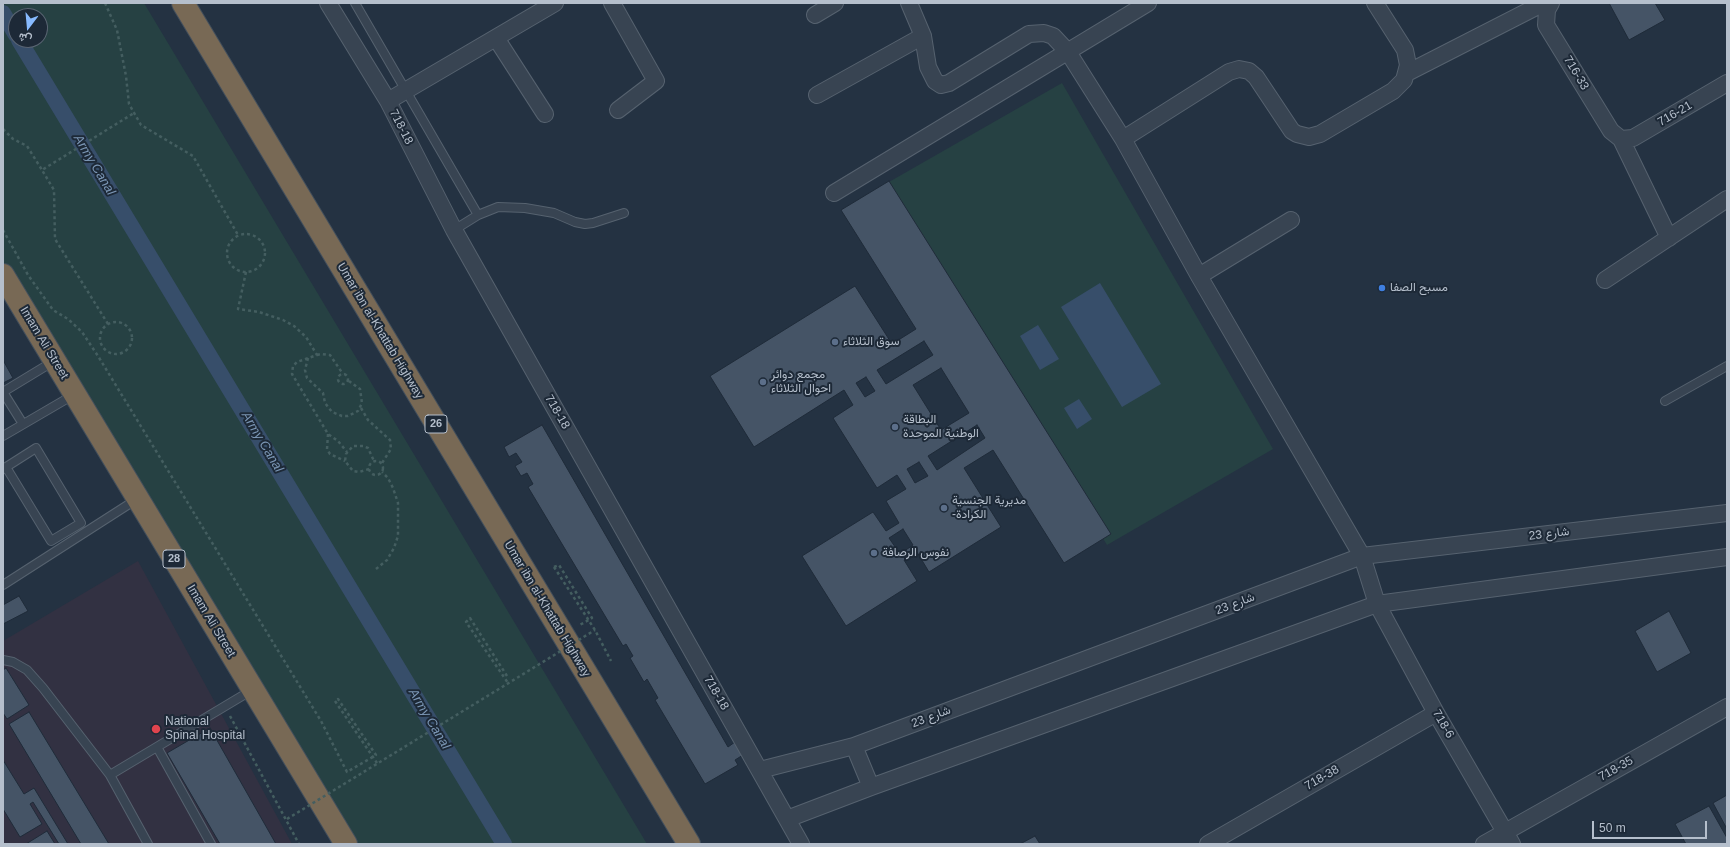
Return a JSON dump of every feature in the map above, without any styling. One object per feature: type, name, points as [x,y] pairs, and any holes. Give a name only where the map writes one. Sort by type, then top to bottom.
[{"type":"highway","name":"Umar ibn al-Khattab Highway","points":[[183,3],[689,844]]},
{"type":"highway","name":"Imam Ali Street","points":[[3,275],[346,844]]},
{"type":"street","name":"718-18","points":[[328,3],[388,101],[454,230],[801,844]]},
{"type":"street","points":[[612,3],[656,81],[618,110]]},
{"type":"street","points":[[815,15],[835,3]]},
{"type":"street","points":[[817,95],[923,36],[909,3]]},
{"type":"street","points":[[834,193],[1148,3]]},
{"type":"street","points":[[1123,139],[1234,70],[1244,70],[1253,74],[1288,126],[1297,134],[1309,137],[1320,134],[1393,91],[1404,80],[1407,73],[1408,65],[1406,50],[1375,3]]},
{"type":"street","points":[[1407,73],[1544,3]]},
{"type":"street","name":"716-33","points":[[1551,3],[1547,10],[1546,25],[1611,131],[1621,139],[1669,238]]},
{"type":"street","points":[[388,101],[553,4]]},
{"type":"street","name":"718-6","points":[[923,36],[928,67],[935,81],[941,85],[949,83],[1029,34],[1044,33],[1053,36],[1068,52],[1123,139],[1198,276],[1362,556],[1377,604],[1436,713],[1508,838]]},
{"type":"street","points":[[496,38],[545,114]]},
{"type":"street","name":"716-21","points":[[1621,139],[1633,138],[1725,88]]},
{"type":"street","points":[[1605,280],[1727,199]]},
{"type":"street","points":[[1198,276],[1291,220]]},
{"type":"street","name":"شارع 23","points":[[760,770],[854,746],[1362,556],[1727,514]]},
{"type":"street","points":[[787,819],[871,787],[1377,604],[1727,557]]},
{"type":"street","name":"718-35","points":[[1508,838],[1727,707]]},
{"type":"street","name":"718-38","points":[[1208,844],[1436,713]]},
{"type":"street","points":[[854,746],[871,787]]},
{"type":"street","points":[[1484,844],[1508,838]]},
{"type":"lane","points":[[355,3],[478,215]]},
{"type":"lane","points":[[454,230],[478,215],[498,207],[526,208],[554,213],[575,222],[584,224],[593,223],[624,213]]},
{"type":"lane","points":[[23,424],[3,392],[55,361]]},
{"type":"lane","points":[[1665,401],[1727,366]]},
{"type":"lane","points":[[3,436],[74,394]]},
{"type":"lane","points":[[36,448],[81,523],[51,541],[4,468],[36,448]]},
{"type":"lane","points":[[3,585],[138,499]]},
{"type":"lane","points":[[3,660],[13,662],[27,670],[43,688],[110,775],[148,844]]},
{"type":"lane","points":[[110,775],[252,689]]},
{"type":"lane","points":[[157,746],[211,844]]},
{"type":"path","points":[[105,3],[116,30],[126,76],[129,104],[134,113],[141,125],[193,156],[238,235]]},
{"type":"path","points":[[42,170],[134,113]]},
{"type":"path","points":[[3,129],[14,139],[27,146],[54,190],[55,239],[108,324]]},
{"type":"path","points":[[3,230],[28,275],[53,310],[68,319],[82,332],[98,356],[321,721],[347,772],[376,755],[338,699],[335,701],[378,763]]},
{"type":"path","points":[[251,234],[257,237],[265,247],[266,253],[262,264],[252,271],[246,272],[234,267],[228,256],[229,244],[238,235],[251,234]]},
{"type":"path","points":[[246,272],[238,310],[270,315],[294,326],[306,336],[317,355]]},
{"type":"path","points":[[118,322],[128,327],[132,336],[132,342],[126,350],[116,353],[106,350],[103,346],[101,342],[101,332],[108,324],[118,322]]},
{"type":"path","points":[[347,452],[338,440],[328,434],[292,374],[293,366],[297,362],[320,354],[330,356],[343,374],[348,376],[348,381],[360,389],[362,396],[361,407],[368,420],[390,440],[391,449],[382,463]]},
{"type":"path","points":[[308,358],[305,374],[310,382],[323,393],[325,403],[332,412],[342,416],[348,416],[358,411],[361,407]]},
{"type":"path","points":[[343,374],[339,377],[339,382],[343,384],[348,381]]},
{"type":"path","points":[[328,434],[327,449],[330,454],[345,461],[350,469],[356,472],[369,469]]},
{"type":"path","points":[[345,461],[347,452],[353,446],[368,448],[374,460]]},
{"type":"path","points":[[374,460],[378,460],[382,463],[384,468],[382,472]]},
{"type":"path","points":[[369,469],[371,462],[374,460]]},
{"type":"path","points":[[369,469],[371,473],[375,475],[382,472]]},
{"type":"path","points":[[376,569],[387,560],[394,548],[398,530],[398,503],[388,478],[382,472]]},
{"type":"path","points":[[563,634],[592,618],[560,565],[554,567],[596,630],[611,661]]},
{"type":"path","points":[[507,676],[470,618],[466,622],[508,683]]},
{"type":"path","points":[[287,819],[596,630]]},
{"type":"path","points":[[224,706],[287,819],[299,844]]},
{"type":"shaded area","points":[[1100,283],[1161,384],[1122,407],[1061,307]]},
{"type":"shaded area","points":[[1038,325],[1059,359],[1040,370],[1020,336]]},
{"type":"shaded area","points":[[1079,399],[1092,419],[1077,429],[1064,408]]},
{"type":"shaded area","points":[[138,561],[292,844],[3,844],[3,641]]},
{"type":"green space","points":[[3,3],[144,3],[647,844],[354,844],[3,261]]},
{"type":"green space","points":[[1062,83],[1273,449],[1107,545],[889,182]]},
{"type":"building","points":[[1609,3],[1655,3],[1665,20],[1629,40]]},
{"type":"building","points":[[889,181],[1111,534],[1064,563],[993,450],[964,468],[1001,527],[929,572],[917,552],[904,560],[917,581],[846,626],[802,556],[873,512],[886,531],[899,523],[886,501],[906,489],[897,475],[877,488],[833,418],[853,405],[844,390],[754,447],[710,376],[855,286],[892,344],[916,329],[841,210]],"holes":[[[924,341],[933,355],[886,384],[877,370]],[[941,368],[969,413],[941,430],[913,385]],[[866,377],[875,391],[865,397],[856,383]],[[977,425],[985,438],[937,470],[928,456]],[[919,462],[928,476],[915,483],[907,469]],[[903,529],[913,545],[900,554],[889,538]]]},
{"type":"building","points":[[3,360],[13,378],[3,383]]},
{"type":"building","points":[[542,425],[728,747],[735,742],[743,755],[735,760],[738,765],[705,784],[655,700],[658,698],[647,679],[644,682],[630,658],[633,656],[626,644],[623,646],[528,487],[533,484],[527,473],[521,476],[515,466],[522,462],[516,453],[509,457],[504,447]]},
{"type":"building","points":[[19,596],[28,611],[3,624],[3,605]]},
{"type":"building","points":[[1669,611],[1691,653],[1657,672],[1635,631]]},
{"type":"building","points":[[6,668],[29,705],[7,719],[3,713],[3,670]]},
{"type":"building","points":[[29,712],[109,844],[81,844],[9,724]]},
{"type":"building","points":[[210,728],[276,844],[220,844],[167,753]]},
{"type":"building","points":[[3,760],[24,794],[34,788],[68,844],[59,844],[33,802],[30,804],[42,824],[20,837],[3,809]]},
{"type":"building","points":[[1727,795],[1727,829],[1713,803]]},
{"type":"building","points":[[1709,806],[1727,838],[1727,844],[1686,844],[1675,824]]},
{"type":"building","points":[[47,831],[55,844],[26,844]]},
{"type":"building","points":[[1035,836],[1040,844],[1020,844]]},
{"type":"waterway","name":"Army Canal","points":[[3,13],[8,21]]},
{"type":"waterway","name":"Army Canal","points":[[24,48],[504,844]]},
{"type":"place","name":"مسبح الصفا","points":[[1382,288]]},
{"type":"place","name":"سوق الثلاثاء","points":[[835,342]]},
{"type":"place","name":"مجمع دوائر احوال الثلاثاء","points":[[763,382]]},
{"type":"place","name":"البطاقة الوطنية الموحدة","points":[[895,427]]},
{"type":"place","name":"مديرية الجنسية -الكرادة","points":[[944,508]]},
{"type":"place","name":"نفوس الرصافة","points":[[874,553]]},
{"type":"place","name":"National Spinal Hospital","points":[[156,729]]}]
